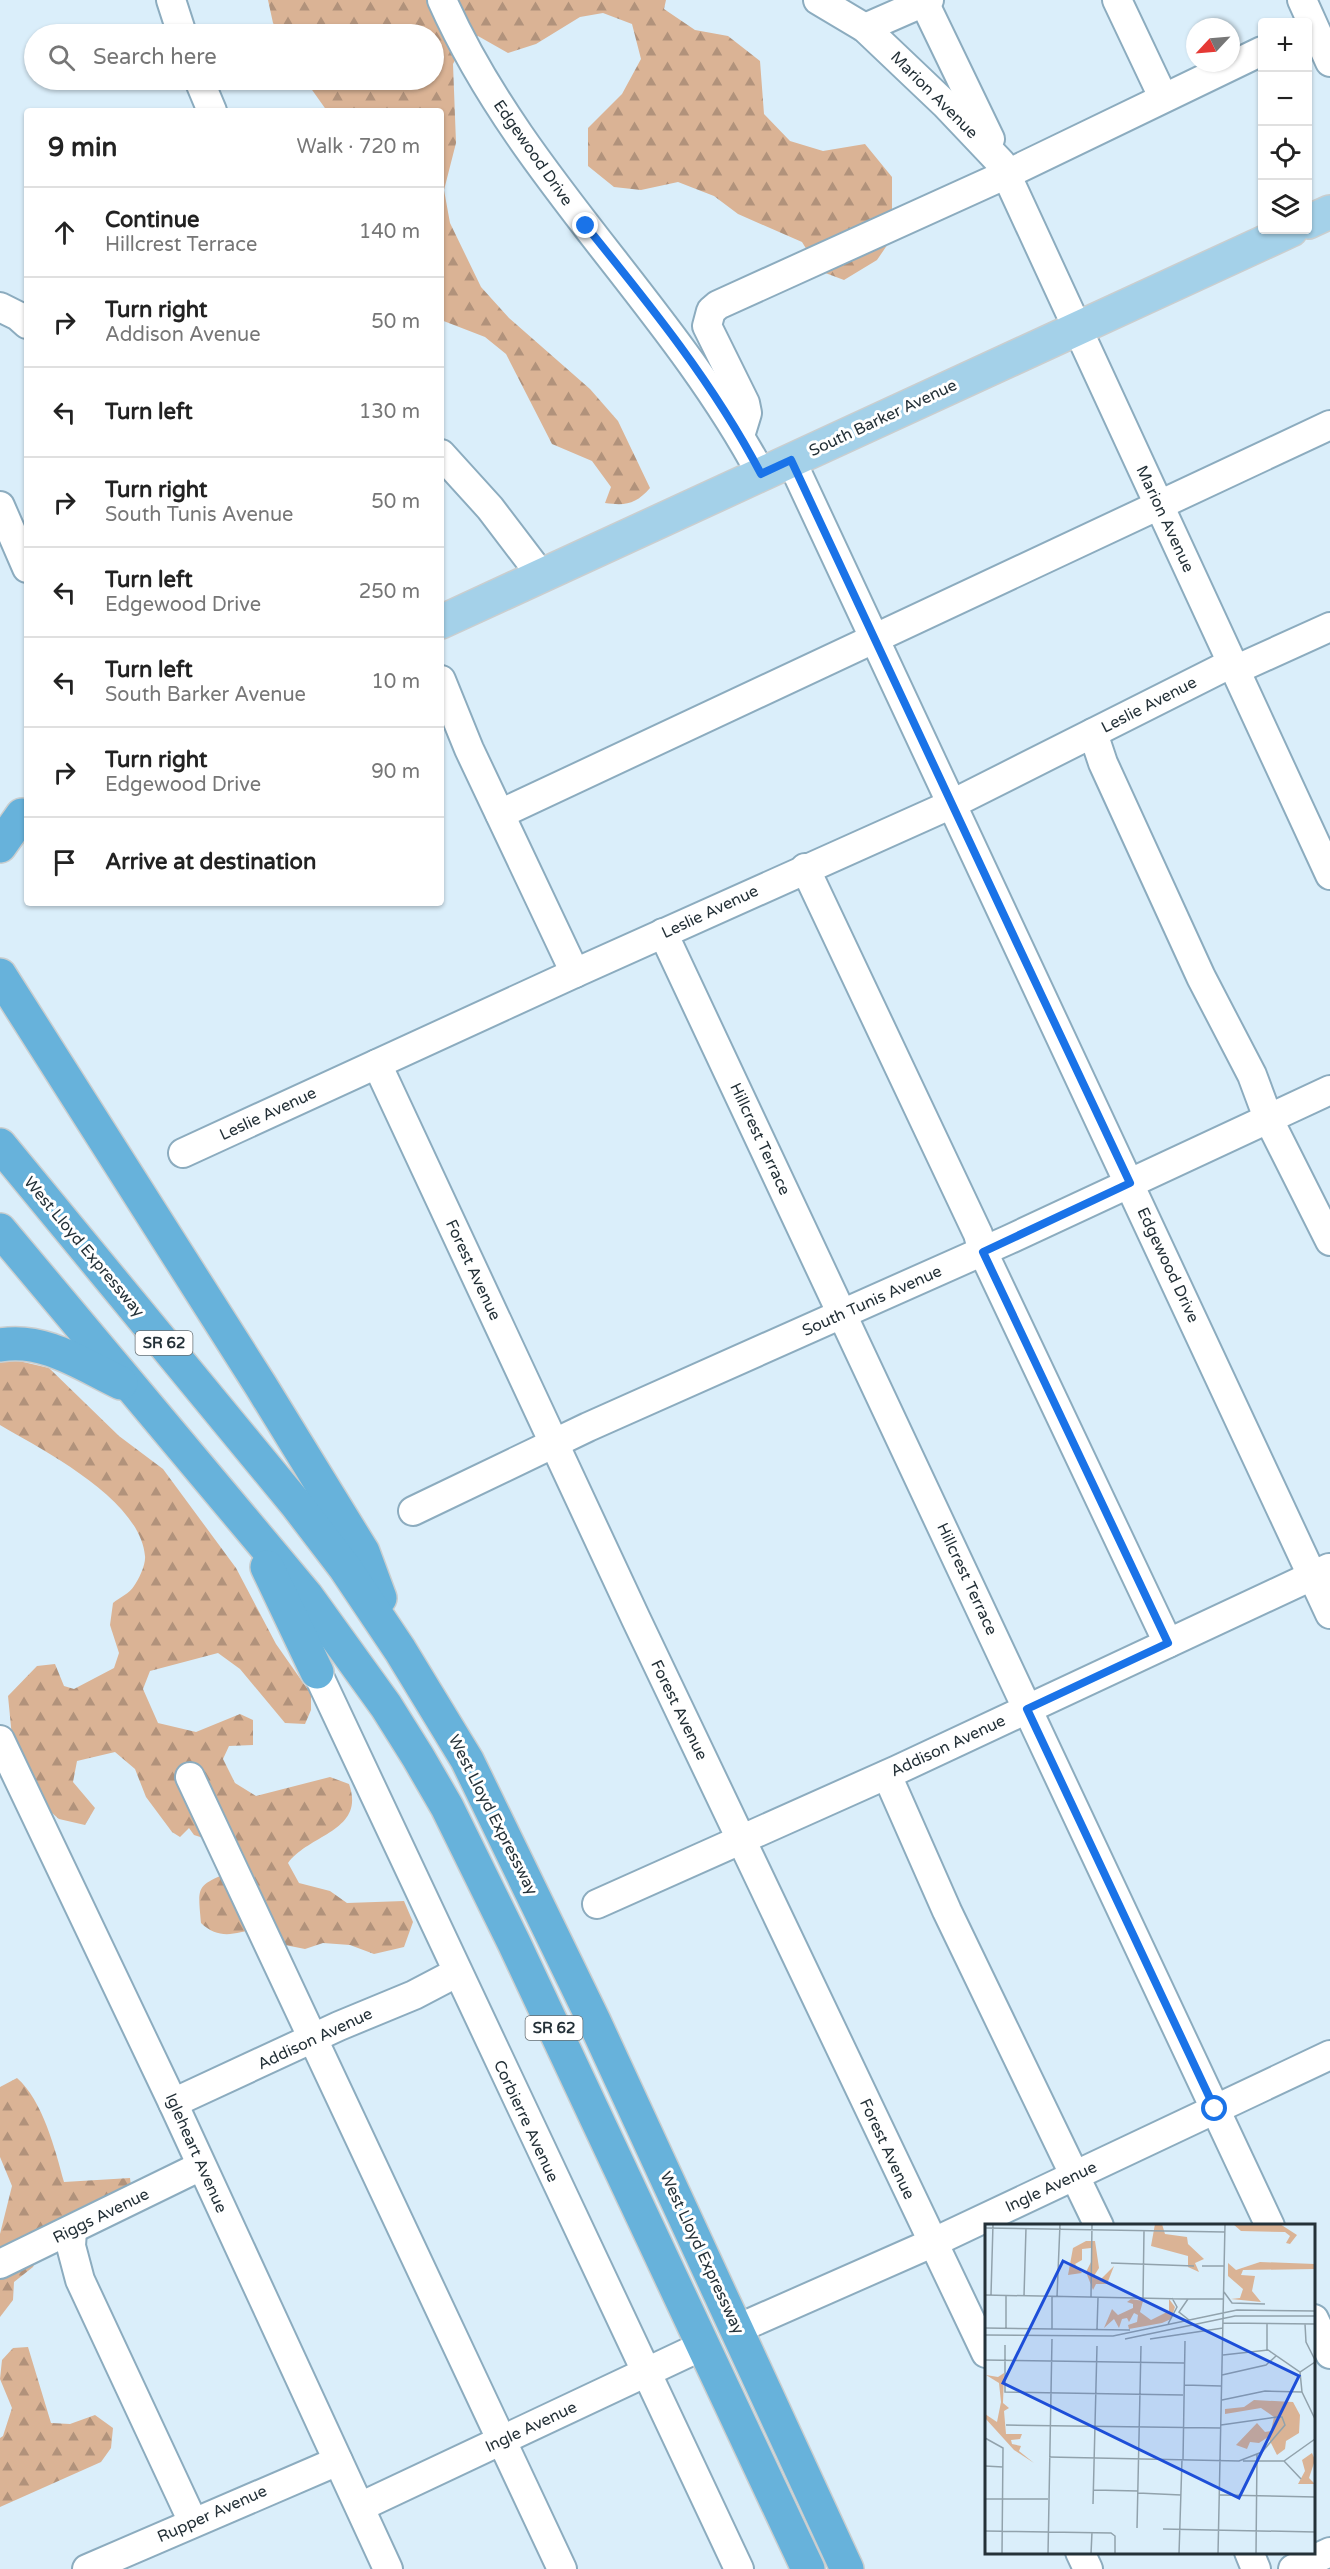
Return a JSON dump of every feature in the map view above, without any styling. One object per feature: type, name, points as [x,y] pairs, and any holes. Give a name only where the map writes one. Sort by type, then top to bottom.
[{"type":"highway","points":[[0,846],[16,817]]},
{"type":"highway","points":[[0,975],[261,1386],[363,1552],[400,1650]]},
{"type":"highway","name":"West Lloyd Expressway","points":[[0,1145],[296,1504],[345,1568],[400,1650],[467,1760],[519,1863],[847,2569]]},
{"type":"highway","name":"SR 62","points":[[0,1230],[306,1595],[386,1706],[447,1807],[519,1954],[808,2569]]},
{"type":"highway","points":[[0,1345],[14,1343],[46,1347],[132,1389]]},
{"type":"highway","points":[[243,1520],[316,1672]]},
{"type":"main road","points":[[1312,220],[1330,212]]},
{"type":"main road","name":"South Barker Avenue","points":[[444,621],[1282,234]]},
{"type":"street","points":[[171,0],[179,24]]},
{"type":"street","name":"Edgewood Drive","points":[[442,0],[497,103],[546,174],[682,348],[740,436],[761,474]]},
{"type":"street","name":"Marion Avenue","points":[[818,0],[865,28],[946,105],[1004,168]]},
{"type":"street","points":[[1117,0],[1163,97]]},
{"type":"street","points":[[1302,0],[1317,27],[1330,62]]},
{"type":"street","points":[[865,28],[925,1]]},
{"type":"street","name":"Marion Avenue","points":[[925,1],[1079,328],[1158,507],[1330,876]]},
{"type":"street","points":[[740,436],[747,413],[745,404],[707,326],[711,311],[718,305],[1004,168],[1258,53]]},
{"type":"street","points":[[203,90],[211,108]]},
{"type":"street","points":[[0,307],[24,321]]},
{"type":"street","points":[[500,814],[1330,425]]},
{"type":"street","points":[[444,457],[490,508],[541,575]]},
{"type":"street","name":"Edgewood Drive","points":[[791,460],[1130,1183],[1322,1572],[1330,1614]]},
{"type":"street","points":[[0,506],[24,561]]},
{"type":"street","name":"Leslie Avenue","points":[[183,1153],[805,868],[952,804],[1093,733],[1234,667],[1330,627]]},
{"type":"street","points":[[444,691],[469,749],[575,973]]},
{"type":"street","points":[[1093,733],[1103,763],[1202,978],[1252,1075],[1268,1118],[1330,1241]]},
{"type":"street","points":[[805,868],[1168,1643]]},
{"type":"street","name":"Hillcrest Terrace","points":[[663,933],[1269,2224]]},
{"type":"street","name":"Forest Avenue","points":[[377,1064],[932,2243],[985,2349]]},
{"type":"street","name":"South Tunis Avenue","points":[[413,1511],[588,1427],[983,1252],[1330,1090]]},
{"type":"street","name":"Addison Avenue","points":[[597,1904],[887,1774],[1322,1572]]},
{"type":"street","name":"Corbierre Avenue","points":[[316,1672],[739,2569]]},
{"type":"street","name":"Igleheart Avenue","points":[[0,1740],[173,2103],[388,2569]]},
{"type":"street","points":[[887,1774],[947,1911],[1098,2224]]},
{"type":"street","points":[[190,1777],[562,2569]]},
{"type":"street","name":"Addison Avenue","points":[[173,2103],[414,1995],[456,1973]]},
{"type":"street","name":"Ingle Avenue","points":[[737,2329],[932,2243],[1330,2055]]},
{"type":"street","name":"Riggs Avenue","points":[[0,2264],[201,2166]]},
{"type":"street","points":[[72,2230],[71,2246],[80,2280],[194,2522]]},
{"type":"street","points":[[1315,2321],[1330,2355]]},
{"type":"street","name":"Ingle Avenue","points":[[360,2507],[702,2346]]},
{"type":"street","name":"Rupper Avenue","points":[[87,2569],[338,2461]]},
{"type":"street","points":[[1293,2569],[1330,2552]]},
{"type":"street","points":[[1080,2554],[1088,2569]]},
{"type":"street","points":[[1250,2554],[1257,2569]]},
{"type":"green space","points":[[268,0],[666,0],[664,9],[695,30],[728,36],[760,61],[764,114],[790,141],[823,151],[865,144],[892,177],[892,238],[877,260],[844,280],[820,271],[802,242],[738,214],[714,196],[678,182],[641,190],[614,187],[588,166],[588,128],[622,94],[641,59],[632,24],[603,13],[580,17],[536,44],[508,53],[478,36],[464,43],[453,64],[456,143],[444,190],[444,108],[325,108],[312,90],[444,90],[444,24],[273,23]]},
{"type":"green space","points":[[444,190],[450,223],[481,287],[509,318],[590,389],[618,421],[650,488],[640,498],[630,503],[605,503],[611,487],[592,461],[552,444],[506,354],[485,337],[444,321]]},
{"type":"green space","points":[[6,1358],[49,1368],[119,1436],[163,1469],[236,1568],[276,1644],[311,1694],[311,1710],[305,1724],[285,1723],[240,1669],[218,1653],[150,1671],[143,1689],[158,1723],[196,1732],[240,1714],[253,1720],[253,1745],[229,1746],[223,1759],[235,1783],[256,1796],[330,1777],[349,1784],[352,1800],[350,1812],[343,1822],[297,1853],[288,1863],[299,1883],[330,1891],[347,1903],[404,1901],[413,1922],[404,1947],[374,1954],[350,1945],[323,1943],[305,1949],[280,1944],[263,1927],[230,1934],[208,1929],[201,1923],[199,1902],[201,1889],[210,1881],[230,1872],[237,1849],[194,1835],[189,1828],[180,1837],[172,1832],[146,1797],[135,1769],[115,1752],[77,1761],[73,1782],[95,1808],[85,1825],[59,1819],[45,1807],[12,1737],[8,1696],[37,1666],[55,1664],[64,1686],[74,1689],[114,1668],[119,1653],[110,1625],[113,1603],[134,1586],[142,1571],[145,1556],[139,1535],[126,1515],[109,1496],[41,1448],[0,1425],[0,1360]]},
{"type":"green space","points":[[17,2078],[41,2112],[64,2182],[130,2178],[132,2194],[53,2224],[33,2267],[14,2282],[13,2300],[0,2317],[0,2234],[12,2186],[0,2157],[0,2087]]},
{"type":"green space","points":[[28,2347],[51,2423],[70,2424],[95,2415],[113,2428],[111,2448],[101,2462],[0,2507],[0,2438],[3,2436],[12,2408],[0,2379],[2,2360],[13,2348]]},
{"type":"route","points":[[586,226],[682,348],[746,445],[761,474],[791,460],[929,760],[968,837],[1130,1183],[983,1252],[1168,1643],[1027,1709],[1215,2109]]}]
